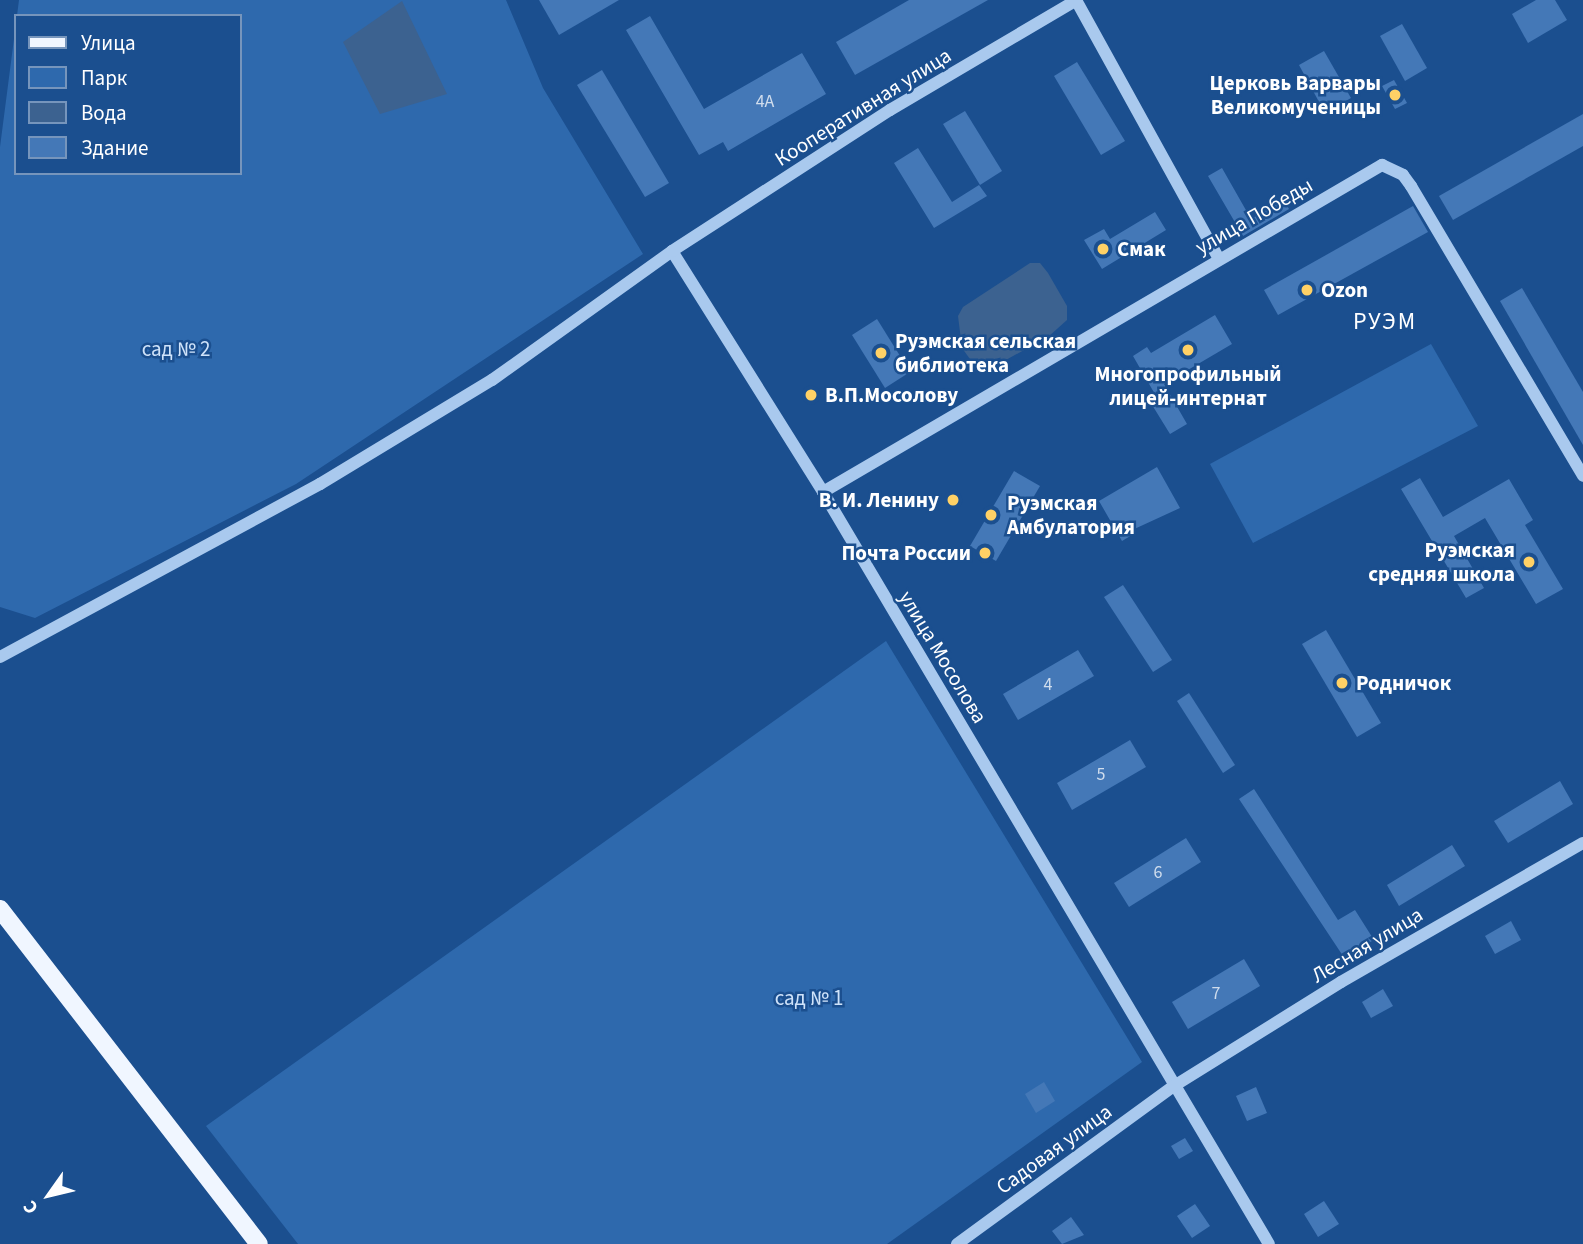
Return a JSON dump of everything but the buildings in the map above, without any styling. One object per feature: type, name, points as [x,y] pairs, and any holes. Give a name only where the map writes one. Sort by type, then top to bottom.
[{"type":"main road","points":[[0,909],[259,1244]]},
{"type":"street","name":"Кооперативная улица","points":[[4,652],[331,478],[492,380],[672,251],[890,110],[1077,0]]},
{"type":"street","points":[[1077,0],[1219,259]]},
{"type":"street","name":"улица Победы","points":[[823,492],[1370,170],[1392,167],[1411,186],[1583,476]]},
{"type":"street","name":"улица Мосолова","points":[[672,251],[823,492],[1269,1244]]},
{"type":"street","name":"Лесная улица","points":[[1174,1086],[1352,975],[1583,843]]},
{"type":"street","name":"Садовая улица","points":[[957,1244],[1174,1086]]},
{"type":"green space","name":"сад № 2","points":[[19,0],[506,0],[543,88],[643,254],[296,484],[35,618],[0,607],[0,147],[14,38],[14,175],[242,175],[242,14],[17,14]]},
{"type":"green space","points":[[1431,344],[1478,426],[1253,543],[1210,464]]},
{"type":"green space","name":"сад № 1","points":[[886,641],[1142,1062],[887,1244],[298,1244],[206,1126]]},
{"type":"water","points":[[402,1],[447,94],[380,114],[343,42]]},
{"type":"water","points":[[1030,263],[1040,263],[1048,273],[1067,306],[1067,320],[1048,337],[1004,361],[983,369],[975,366],[962,348],[958,316],[963,307]]},
{"type":"place","name":"Церковь Варвары Великомученицы","points":[[1395,95]]},
{"type":"place","name":"Смак","points":[[1103,249]]},
{"type":"place","name":"Ozon","points":[[1307,290]]},
{"type":"place","name":"Многопрофильный лицей-интернат","points":[[1188,350]]},
{"type":"place","name":"Руэмская сельская библиотека","points":[[881,353]]},
{"type":"place","name":"В.П.Мосолову","points":[[811,395]]},
{"type":"place","name":"В. И. Ленину","points":[[953,500]]},
{"type":"place","name":"Руэмская Амбулатория","points":[[991,515]]},
{"type":"place","name":"Почта России","points":[[985,553]]},
{"type":"place","name":"Руэмская средняя школа","points":[[1529,562]]},
{"type":"place","name":"Родничок","points":[[1342,683]]},
{"type":"district","name":"РУЭМ","points":[[1385,322]]}]
